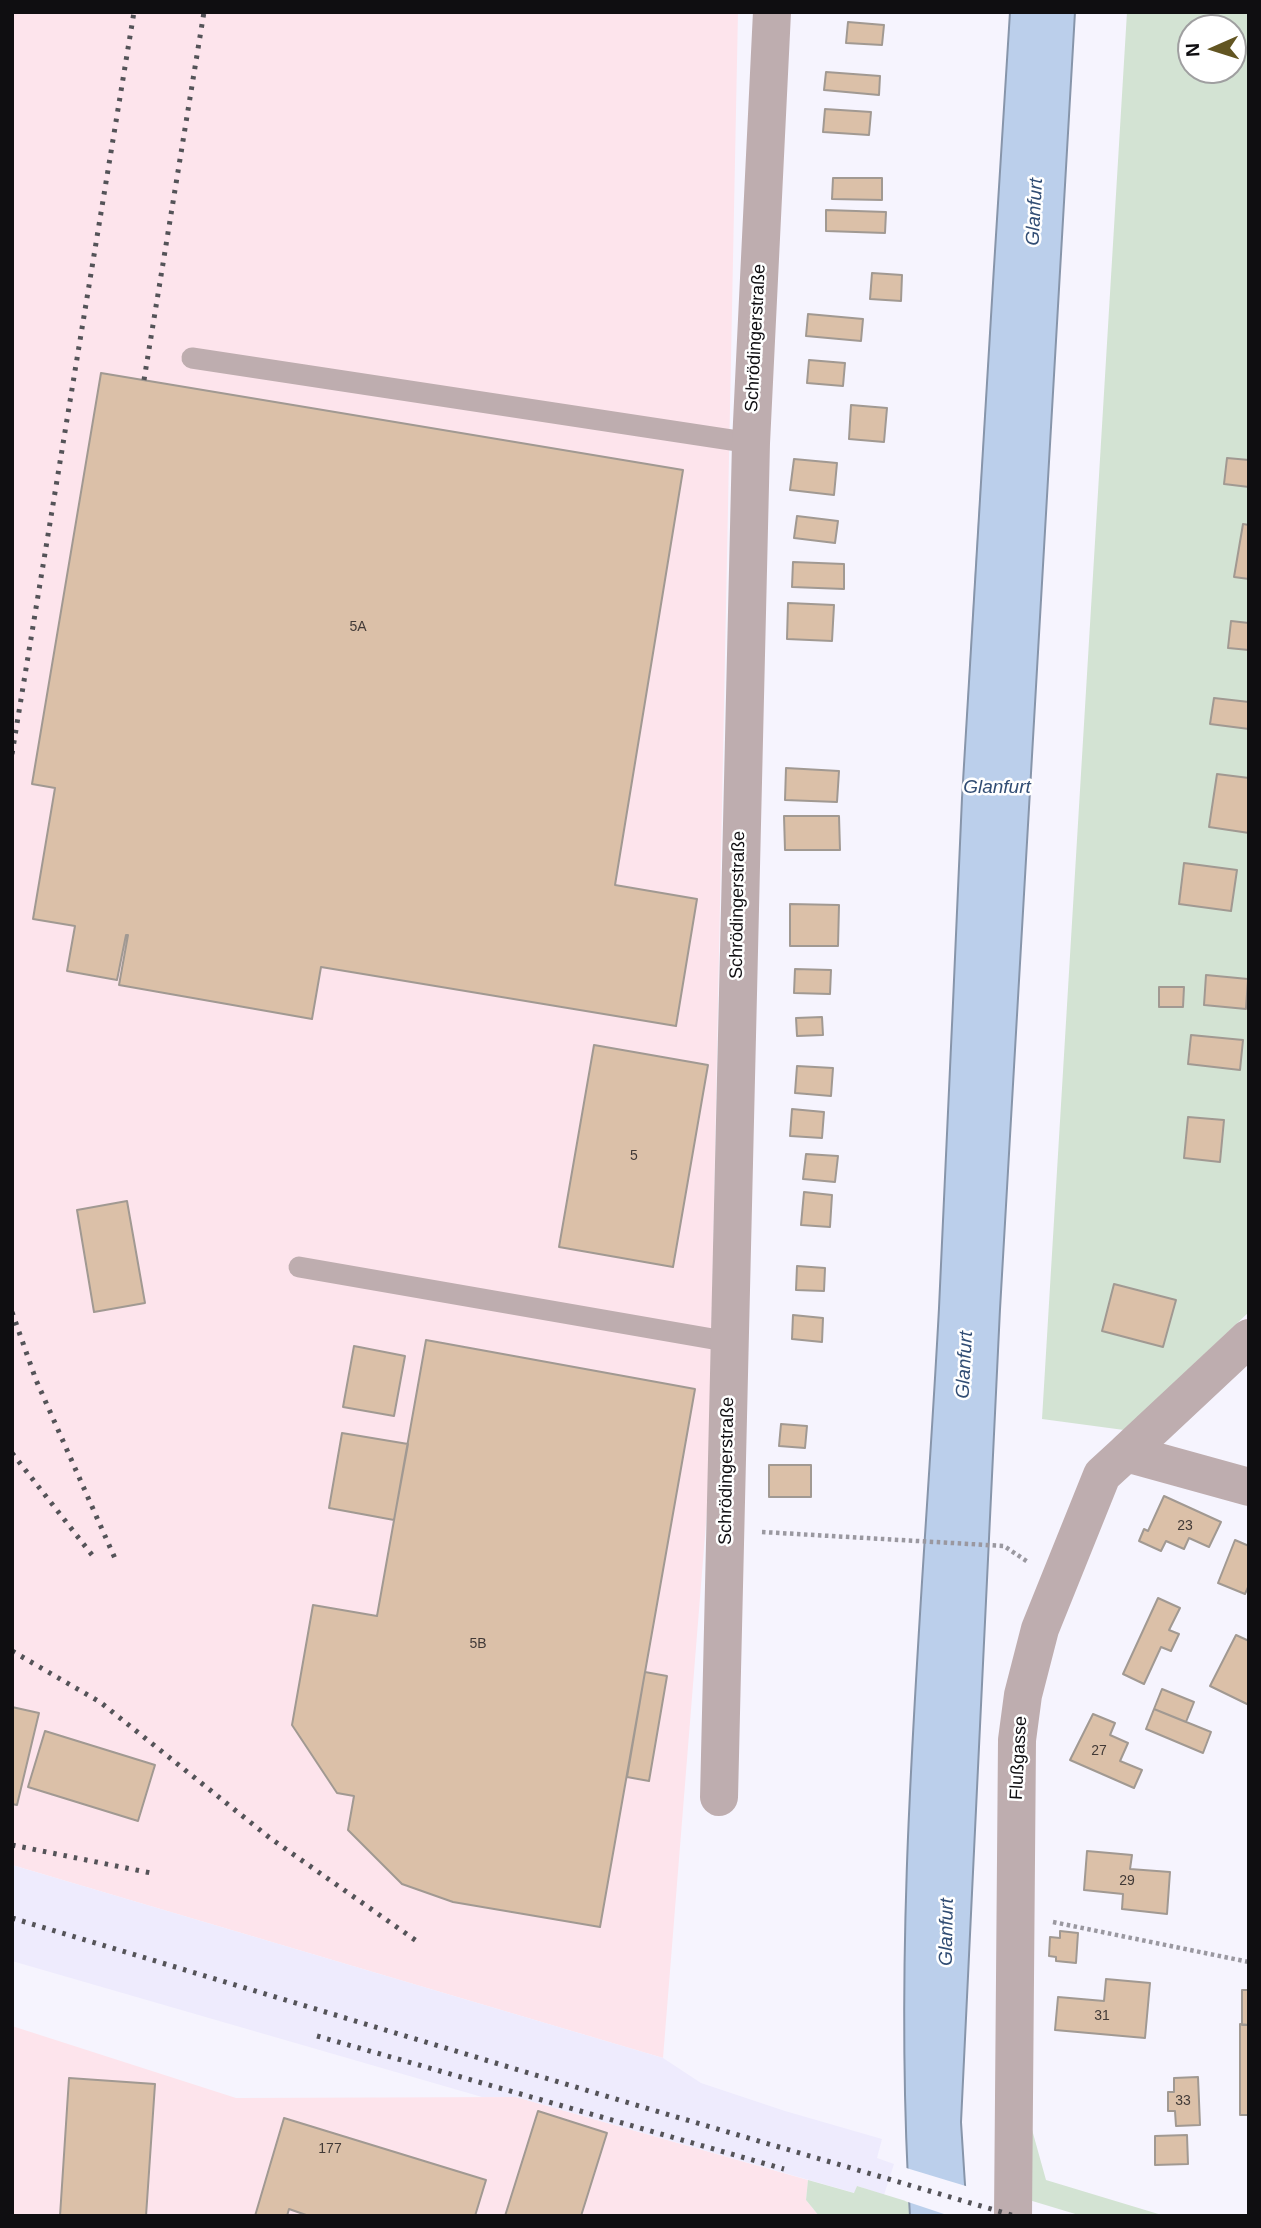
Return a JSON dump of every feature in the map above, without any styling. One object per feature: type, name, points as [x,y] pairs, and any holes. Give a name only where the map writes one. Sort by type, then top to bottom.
[{"type":"street","name":"Schrödingerstraße","points":[[719,1797],[751,443],[772,12]]},
{"type":"street","name":"Flußgasse","points":[[1013,2216],[1017,1740],[1023,1695],[1040,1629],[1102,1475],[1249,1338]]},
{"type":"street","points":[[1126,1453],[1249,1487]]},
{"type":"lane","points":[[192,358],[751,443]]},
{"type":"lane","points":[[299,1267],[730,1342]]},
{"type":"path","points":[[726,1530],[1004,1546]]},
{"type":"path","points":[[1014,1914],[1249,1962]]},
{"type":"shaded area","points":[[12,12],[738,12],[708,1498],[663,2058],[12,1865]]},
{"type":"shaded area","points":[[12,1865],[663,2058],[701,2083],[882,2139],[877,2158],[894,2164],[884,2195],[857,2186],[855,2193],[516,2097],[482,2097],[12,1961]]},
{"type":"shaded area","points":[[12,2026],[236,2098],[516,2097],[808,2180],[806,2200],[819,2216],[12,2216]]},
{"type":"green space","points":[[1127,12],[1249,12],[1249,1312],[1124,1430],[1042,1419]]},
{"type":"green space","points":[[1031,2126],[1046,2180],[1165,2216],[1082,2216],[1029,2200]]},
{"type":"green space","points":[[808,2180],[854,2193],[857,2186],[909,2202],[910,2216],[819,2216],[806,2200]]},
{"type":"water","name":"Glanfurt","points":[[1010,12],[1075,12],[1000,1309],[961,2122],[967,2216],[910,2216],[904,1989],[911,1762],[939,1308],[967,700]]},
{"type":"pier","points":[[903,2167],[969,2187],[971,2216],[950,2216],[905,2201]]},
{"type":"building","points":[[848,22],[884,25],[882,45],[846,43]]},
{"type":"building","points":[[826,72],[880,76],[879,95],[824,90]]},
{"type":"building","points":[[825,109],[871,112],[869,135],[823,132]]},
{"type":"building","points":[[833,178],[882,178],[882,200],[832,199]]},
{"type":"building","points":[[826,210],[886,212],[885,233],[826,231]]},
{"type":"building","points":[[872,273],[902,275],[901,301],[870,299]]},
{"type":"building","points":[[808,314],[863,319],[861,341],[806,336]]},
{"type":"building","points":[[809,360],[845,363],[843,386],[807,383]]},
{"type":"building","points":[[101,373],[683,470],[615,885],[697,899],[676,1026],[321,967],[312,1019],[119,985],[128,935],[117,980],[67,971],[75,926],[33,919],[55,788],[32,784]]},
{"type":"building","points":[[851,405],[887,408],[884,442],[849,439]]},
{"type":"building","points":[[1227,458],[1249,460],[1249,487],[1224,484]]},
{"type":"building","points":[[794,459],[837,463],[834,495],[790,490]]},
{"type":"building","points":[[797,516],[838,521],[835,543],[794,538]]},
{"type":"building","points":[[1243,524],[1249,525],[1249,579],[1234,577]]},
{"type":"building","points":[[793,562],[844,564],[844,589],[792,587]]},
{"type":"building","points":[[788,603],[834,605],[832,641],[787,639]]},
{"type":"building","points":[[1231,621],[1249,623],[1249,650],[1228,648]]},
{"type":"building","points":[[1214,698],[1249,702],[1249,729],[1210,724]]},
{"type":"building","points":[[786,768],[839,771],[837,802],[785,800]]},
{"type":"building","points":[[1217,774],[1249,778],[1249,833],[1209,827]]},
{"type":"building","points":[[784,816],[839,816],[840,850],[785,850]]},
{"type":"building","points":[[1184,863],[1237,870],[1231,911],[1179,904]]},
{"type":"building","points":[[790,904],[839,905],[838,946],[790,946]]},
{"type":"building","points":[[795,969],[831,970],[830,994],[794,993]]},
{"type":"building","points":[[1206,975],[1248,979],[1246,1009],[1204,1005]]},
{"type":"building","points":[[1159,987],[1184,987],[1183,1007],[1159,1007]]},
{"type":"building","points":[[822,1017],[823,1035],[797,1036],[796,1018]]},
{"type":"building","points":[[1191,1035],[1243,1040],[1240,1070],[1188,1064]]},
{"type":"building","points":[[594,1045],[708,1065],[673,1267],[559,1247]]},
{"type":"building","points":[[797,1066],[833,1068],[831,1096],[795,1093]]},
{"type":"building","points":[[792,1109],[824,1112],[822,1138],[790,1136]]},
{"type":"building","points":[[1188,1117],[1224,1120],[1220,1162],[1184,1158]]},
{"type":"building","points":[[806,1154],[838,1156],[835,1182],[803,1179]]},
{"type":"building","points":[[804,1192],[832,1195],[830,1227],[801,1225]]},
{"type":"building","points":[[127,1201],[145,1303],[94,1312],[77,1210]]},
{"type":"building","points":[[797,1266],[825,1268],[824,1291],[796,1290]]},
{"type":"building","points":[[1114,1284],[1176,1300],[1163,1347],[1102,1331]]},
{"type":"building","points":[[793,1315],[823,1318],[822,1342],[792,1339]]},
{"type":"building","points":[[426,1340],[695,1389],[600,1927],[453,1902],[402,1884],[348,1830],[354,1796],[337,1793],[292,1725],[313,1605],[377,1616]]},
{"type":"building","points":[[354,1346],[405,1356],[394,1416],[343,1407]]},
{"type":"building","points":[[781,1424],[807,1426],[805,1448],[779,1446]]},
{"type":"building","points":[[342,1433],[408,1444],[394,1520],[329,1508]]},
{"type":"building","points":[[769,1465],[811,1465],[811,1497],[769,1497]]},
{"type":"building","points":[[1164,1496],[1221,1522],[1209,1547],[1189,1538],[1184,1549],[1166,1541],[1161,1551],[1139,1541],[1144,1529],[1148,1531]]},
{"type":"building","points":[[1235,1540],[1249,1546],[1249,1585],[1245,1594],[1218,1583]]},
{"type":"building","points":[[1158,1598],[1180,1608],[1169,1630],[1179,1634],[1171,1651],[1161,1647],[1144,1684],[1123,1674]]},
{"type":"building","points":[[1236,1635],[1249,1641],[1249,1705],[1210,1686]]},
{"type":"building","points":[[645,1672],[667,1676],[649,1781],[627,1777]]},
{"type":"building","points":[[1162,1689],[1194,1702],[1186,1722],[1154,1709]]},
{"type":"building","points":[[12,1707],[39,1713],[17,1805],[12,1804]]},
{"type":"building","points":[[1154,1709],[1211,1732],[1203,1753],[1146,1729]]},
{"type":"building","points":[[1093,1714],[1115,1723],[1110,1735],[1128,1743],[1120,1761],[1142,1770],[1134,1788],[1070,1760]]},
{"type":"building","points":[[45,1731],[155,1765],[138,1821],[28,1787]]},
{"type":"building","points":[[1087,1851],[1132,1855],[1130,1869],[1170,1872],[1167,1914],[1122,1909],[1123,1894],[1084,1890]]},
{"type":"building","points":[[1060,1931],[1078,1933],[1076,1963],[1056,1961],[1056,1957],[1049,1956],[1050,1937],[1060,1938]]},
{"type":"building","points":[[1106,1979],[1150,1983],[1145,2038],[1055,2030],[1058,1997],[1104,2001]]},
{"type":"building","points":[[1242,1990],[1249,1990],[1249,2025],[1242,2025]]},
{"type":"building","points":[[1240,2024],[1249,2025],[1249,2115],[1240,2115]]},
{"type":"building","points":[[1198,2077],[1200,2125],[1176,2126],[1175,2111],[1168,2111],[1168,2092],[1174,2092],[1174,2078]]},
{"type":"building","points":[[69,2078],[155,2084],[146,2216],[60,2216]]},
{"type":"building","points":[[538,2111],[607,2133],[581,2216],[505,2216]]},
{"type":"building","points":[[284,2118],[486,2180],[475,2216],[309,2216],[289,2209],[287,2216],[255,2216]]},
{"type":"building","points":[[1187,2135],[1188,2164],[1155,2165],[1155,2136]]},
{"type":"railway","points":[[12,754],[134,12]]},
{"type":"railway","points":[[144,380],[204,12]]},
{"type":"railway","points":[[12,1312],[36,1380],[117,1563]]},
{"type":"railway","points":[[12,1453],[96,1560]]},
{"type":"railway","points":[[12,1651],[100,1702],[270,1838],[418,1942]]},
{"type":"railway","points":[[12,1845],[156,1874]]},
{"type":"railway","points":[[12,1918],[1015,2216]]},
{"type":"railway","points":[[317,2036],[784,2169]]}]
